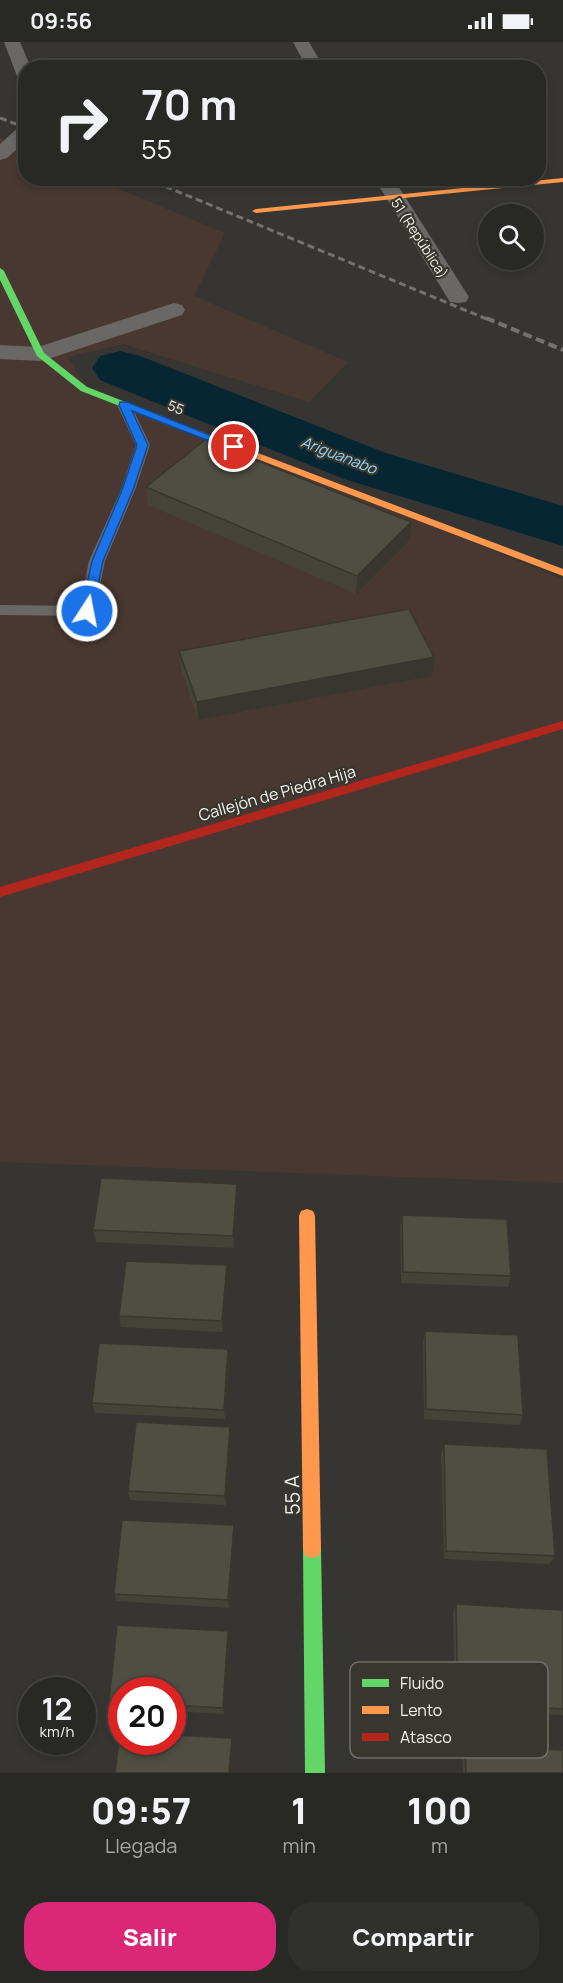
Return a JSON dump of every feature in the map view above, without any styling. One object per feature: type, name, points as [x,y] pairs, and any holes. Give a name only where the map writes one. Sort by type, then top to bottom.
[{"type":"street","points":[[12,42],[19,60]]},
{"type":"street","points":[[301,42],[311,60]]},
{"type":"street","points":[[0,154],[18,138]]},
{"type":"street","points":[[546,182],[563,180]]},
{"type":"street","name":"51 (República)","points":[[388,186],[458,297]]},
{"type":"street","points":[[256,211],[503,186]]},
{"type":"street","name":"55","points":[[0,271],[40,354],[84,389],[563,573]]},
{"type":"street","points":[[0,352],[40,354],[174,310]]},
{"type":"street","name":"Callejón de Piedra Hija","points":[[0,891],[563,725]]},
{"type":"street","name":"55 A","points":[[307,1216],[315,1773]]},
{"type":"lane","points":[[0,610],[87,611],[97,561],[128,490],[142,445],[124,405]]},
{"type":"shaded area","points":[[0,138],[18,146],[18,186],[112,186],[225,233],[194,296],[348,362],[309,402],[123,344],[68,357],[87,386],[563,579],[563,1183],[0,1162]]},
{"type":"building","points":[[205,440],[411,522],[357,576],[146,487]]},
{"type":"building","points":[[409,609],[434,657],[197,702],[179,651]]},
{"type":"building","points":[[101,1178],[237,1184],[233,1236],[93,1230]]},
{"type":"building","points":[[402,1215],[507,1219],[511,1276],[403,1272]]},
{"type":"building","points":[[126,1261],[227,1265],[222,1321],[119,1316]]},
{"type":"building","points":[[425,1331],[518,1335],[523,1415],[426,1409]]},
{"type":"building","points":[[99,1343],[228,1349],[224,1410],[92,1403]]},
{"type":"building","points":[[136,1422],[230,1427],[225,1496],[128,1491]]},
{"type":"building","points":[[444,1444],[547,1449],[555,1556],[446,1551]]},
{"type":"building","points":[[122,1520],[234,1525],[228,1600],[114,1594]]},
{"type":"building","points":[[456,1604],[563,1610],[563,1709],[548,1708],[548,1662],[457,1662]]},
{"type":"building","points":[[117,1625],[228,1631],[223,1708],[186,1706],[186,1677],[112,1677]]},
{"type":"building","points":[[186,1736],[232,1738],[229,1773],[115,1773],[117,1755],[186,1755]]},
{"type":"building","points":[[548,1749],[563,1750],[563,1773],[466,1773],[465,1758],[548,1758]]},
{"type":"waterway","name":"Ariguanabo","points":[[120,368],[365,466],[563,527]]},
{"type":"railway","points":[[0,118],[18,125]]},
{"type":"railway","points":[[164,186],[489,320]]},
{"type":"railway","points":[[486,318],[563,350]]},
{"type":"traffic: fast","points":[[0,271],[40,354],[84,389],[179,426]]},
{"type":"traffic: fast","points":[[312,1549],[315,1773]]},
{"type":"traffic: slow","points":[[546,182],[563,180]]},
{"type":"traffic: slow","points":[[256,211],[504,186]]},
{"type":"traffic: slow","points":[[179,426],[563,573]]},
{"type":"traffic: slow","points":[[307,1216],[312,1549]]},
{"type":"traffic: jam","points":[[0,892],[563,725]]},
{"type":"route","points":[[87,611],[97,561],[128,490],[142,445],[124,405],[234,447]]}]
